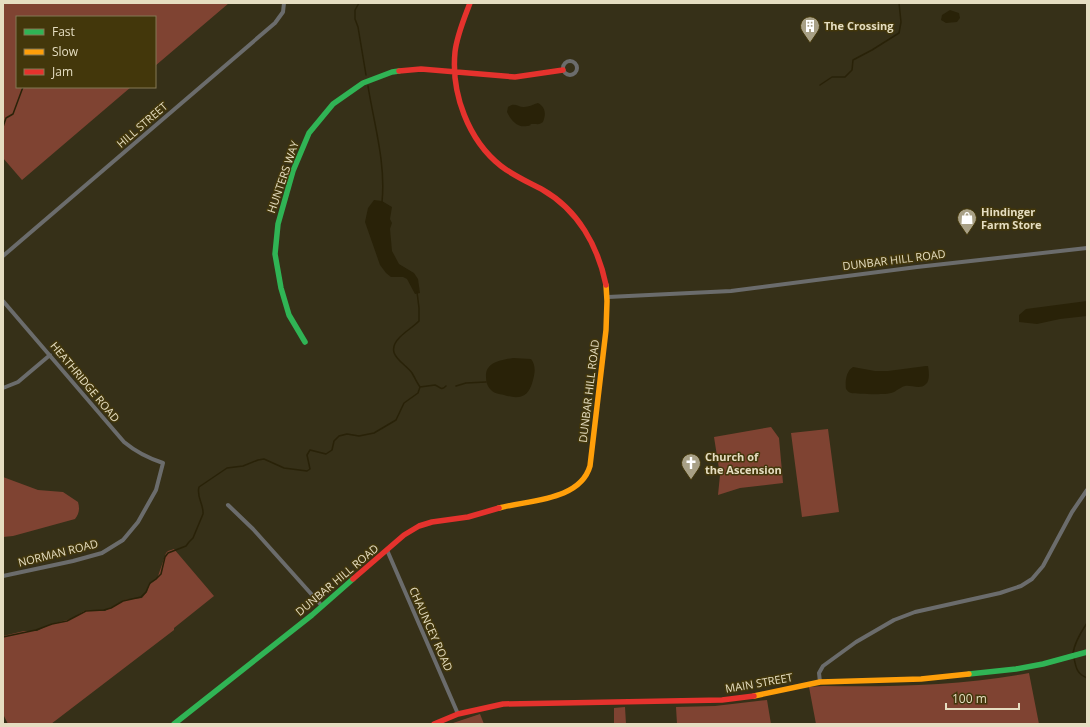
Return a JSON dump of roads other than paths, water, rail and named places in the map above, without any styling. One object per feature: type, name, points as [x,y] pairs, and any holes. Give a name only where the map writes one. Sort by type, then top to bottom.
[{"type":"street","name":"HILL STREET","points":[[3,256],[275,24],[283,12],[284,3]]},
{"type":"street","points":[[470,3],[457,42],[455,53],[455,72],[462,109],[466,120],[486,152],[504,168],[553,197],[575,217],[589,236],[598,255],[606,282],[608,297]]},
{"type":"street","name":"HUNTERS WAY","points":[[304,342],[289,315],[281,288],[275,254],[280,217],[293,171],[309,133],[333,104],[363,83],[392,72],[421,69],[515,77],[563,70]]},
{"type":"street","name":"DUNBAR HILL ROAD","points":[[174,724],[322,606],[411,530],[424,523],[436,520],[463,518],[554,496],[571,490],[583,481],[590,466],[606,338],[608,297],[731,291],[917,267],[1087,248]]},
{"type":"street","name":"HEATHRIDGE ROAD","points":[[3,300],[124,442],[144,456],[163,463]]},
{"type":"street","points":[[3,388],[18,382],[50,355]]},
{"type":"street","name":"NORMAN ROAD","points":[[3,576],[73,561],[102,553],[123,540],[138,522],[156,490],[163,463]]},
{"type":"street","points":[[820,682],[819,673],[823,666],[861,639],[894,620],[915,612],[1006,592],[1021,586],[1032,579],[1043,566],[1072,512],[1087,490]]},
{"type":"street","points":[[228,505],[253,529],[322,606]]},
{"type":"street","name":"CHAUNCEY ROAD","points":[[387,550],[458,714]]},
{"type":"street","name":"MAIN STREET","points":[[434,724],[458,714],[491,706],[512,703],[722,700],[765,694],[805,684],[820,682],[921,679],[1031,667],[1087,652]]},
{"type":"waterway","points":[[359,3],[355,10],[355,19],[358,27],[366,75]]},
{"type":"waterway","points":[[820,85],[832,77],[845,77],[852,70],[853,60],[899,33],[901,22],[899,3]]},
{"type":"waterway","points":[[368,86],[381,158],[383,187],[382,202]]},
{"type":"waterway","points":[[3,127],[6,118],[13,114],[23,88]]},
{"type":"waterway","points":[[3,637],[36,630],[52,624],[67,621],[86,611],[104,610],[123,601],[141,597],[146,592],[150,583],[161,574],[165,557],[168,553],[186,546],[193,538],[203,514],[198,494],[199,487],[227,468],[243,466],[264,459],[284,468],[307,471],[310,469],[307,455],[310,450],[326,454],[332,450],[334,441],[339,436],[347,434],[359,436],[374,433],[396,420],[404,403],[418,393],[420,387],[412,373],[394,353],[395,343],[419,321],[417,292]]},
{"type":"waterway","points":[[456,386],[466,383],[486,382]]},
{"type":"waterway","points":[[420,387],[435,385],[442,388],[446,386]]},
{"type":"waterway","points":[[1073,654],[1076,642],[1087,623]]},
{"type":"waterway","points":[[1074,658],[1075,665],[1081,675],[1087,678]]},
{"type":"place","name":"The Crossing","points":[[810,43]]},
{"type":"place","name":"Hindinger Farm Store","points":[[967,235]]},
{"type":"place","name":"Church of the Ascension","points":[[691,480]]}]
